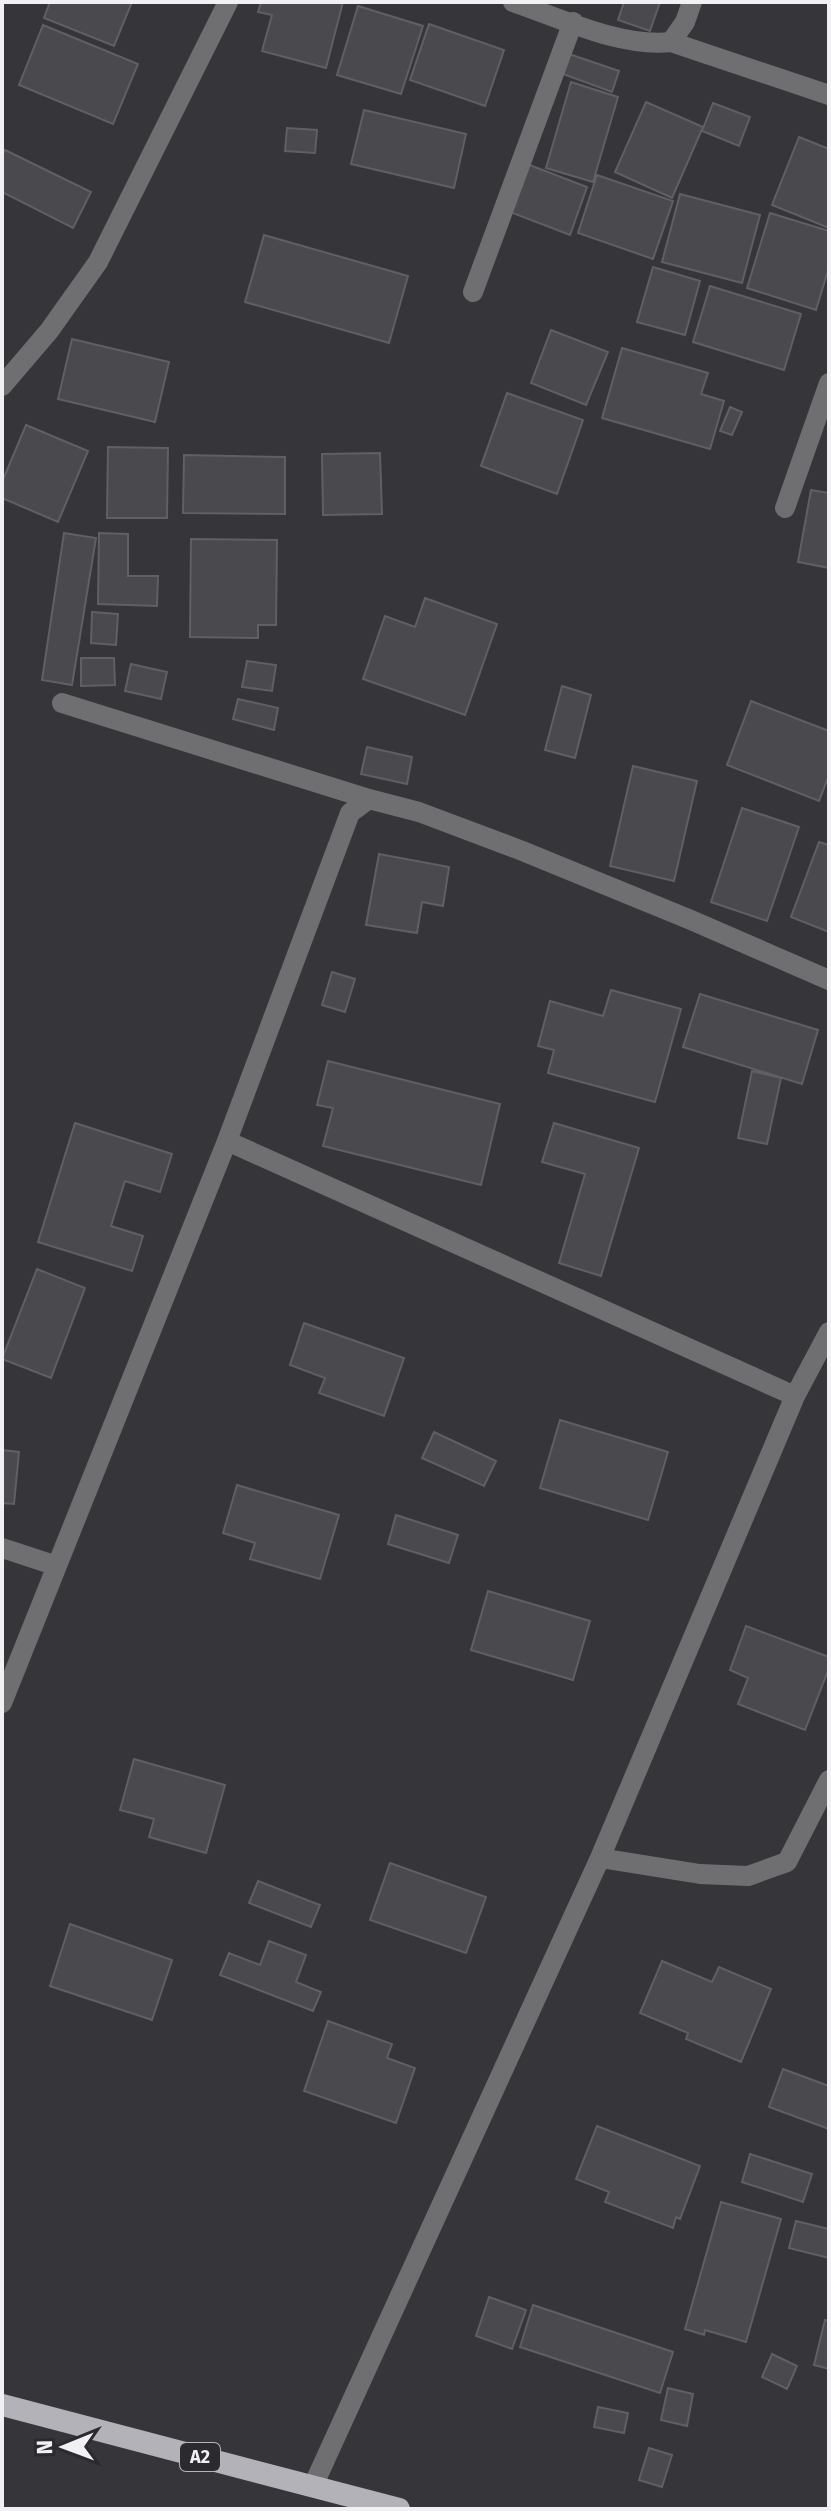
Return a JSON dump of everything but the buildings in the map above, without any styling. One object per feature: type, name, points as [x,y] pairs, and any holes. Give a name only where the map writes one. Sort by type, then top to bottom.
[{"type":"highway","name":"A2","points":[[2,2405],[399,2509]]},
{"type":"street","points":[[2,386],[49,331],[98,262],[228,2]]},
{"type":"street","points":[[513,2],[622,39],[652,44],[671,42],[829,95]]},
{"type":"street","points":[[671,42],[685,22],[692,2]]},
{"type":"street","points":[[473,292],[573,22]]},
{"type":"street","points":[[685,22],[705,54]]},
{"type":"street","points":[[785,508],[829,383]]},
{"type":"street","points":[[62,703],[419,812],[691,920],[829,980]]},
{"type":"street","points":[[2,1703],[227,1141],[350,813],[369,799]]},
{"type":"street","points":[[227,1141],[795,1396]]},
{"type":"street","points":[[313,2486],[600,1858],[795,1396],[829,1332]]},
{"type":"street","points":[[2,1548],[57,1566]]},
{"type":"street","points":[[600,1858],[700,1874],[748,1876],[787,1862],[829,1780]]}]
